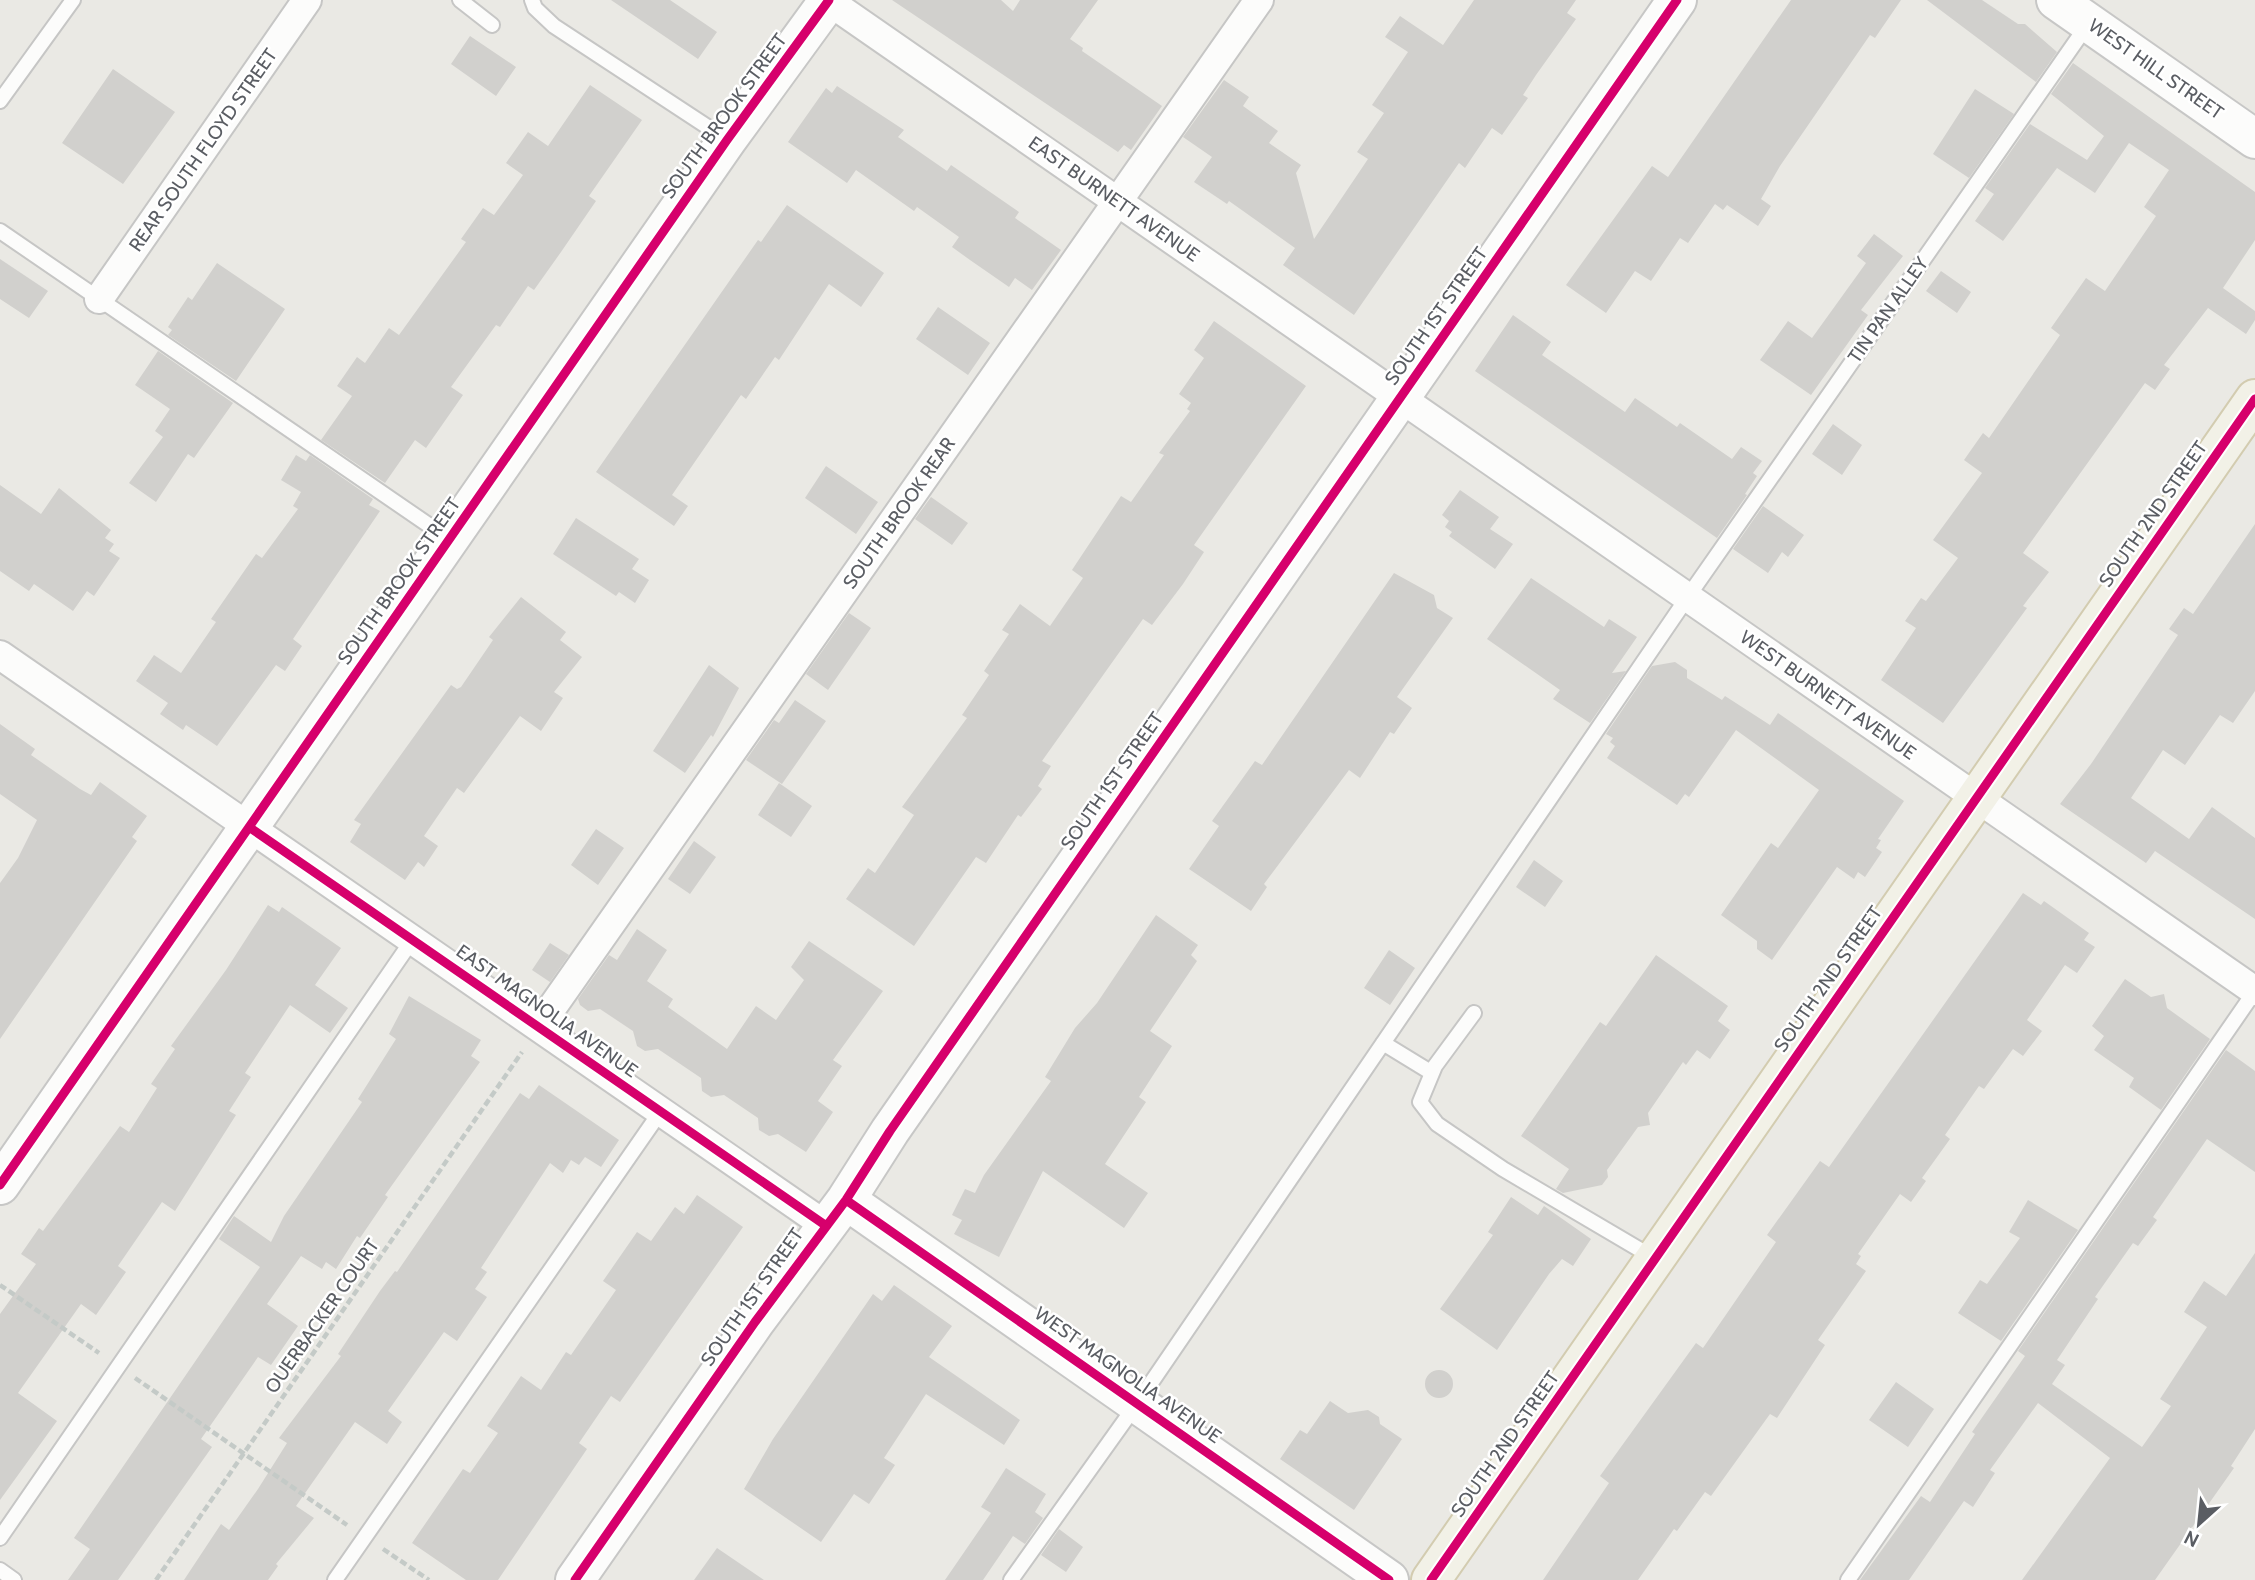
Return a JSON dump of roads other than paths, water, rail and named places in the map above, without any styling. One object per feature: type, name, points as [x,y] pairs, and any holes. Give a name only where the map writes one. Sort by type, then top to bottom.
[{"type":"main road","name":"SOUTH 2ND STREET","points":[[1431,1580],[2255,399]]},
{"type":"street","name":"REAR SOUTH FLOYD STREET","points":[[99,299],[307,0]]},
{"type":"street","name":"SOUTH BROOK STREET","points":[[0,1185],[727,140],[829,0]]},
{"type":"street","name":"EAST BURNETT AVENUE","points":[[829,0],[1400,400]]},
{"type":"street","name":"SOUTH BROOK REAR","points":[[539,1026],[1258,0]]},
{"type":"street","name":"SOUTH 1ST STREET","points":[[575,1580],[835,1212],[1677,0]]},
{"type":"street","name":"WEST HILL STREET","points":[[2056,0],[2255,139]]},
{"type":"street","name":"WEST BURNETT AVENUE","points":[[1400,400],[2255,991]]},
{"type":"street","name":"EAST MAGNOLIA AVENUE","points":[[4,665],[249,827],[661,1111],[835,1212]]},
{"type":"street","name":"WEST MAGNOLIA AVENUE","points":[[835,1212],[1138,1402],[1389,1580]]},
{"type":"lane","points":[[0,101],[73,0]]},
{"type":"lane","points":[[460,0],[492,25]]},
{"type":"lane","points":[[532,0],[535,8],[554,26],[727,140]]},
{"type":"lane","name":"TIN PAN ALLEY","points":[[1011,1580],[1138,1402],[1687,598],[2089,23]]},
{"type":"lane","points":[[0,231],[450,539]]},
{"type":"lane","points":[[0,1538],[413,939]]},
{"type":"lane","points":[[1848,1580],[2255,991]]},
{"type":"lane","points":[[1474,1013],[1432,1073],[1420,1102],[1437,1124],[1514,1176],[1655,1259]]},
{"type":"lane","points":[[1383,1043],[1432,1073]]},
{"type":"lane","points":[[335,1580],[661,1111]]},
{"type":"lane","points":[[0,1570],[14,1580]]}]
